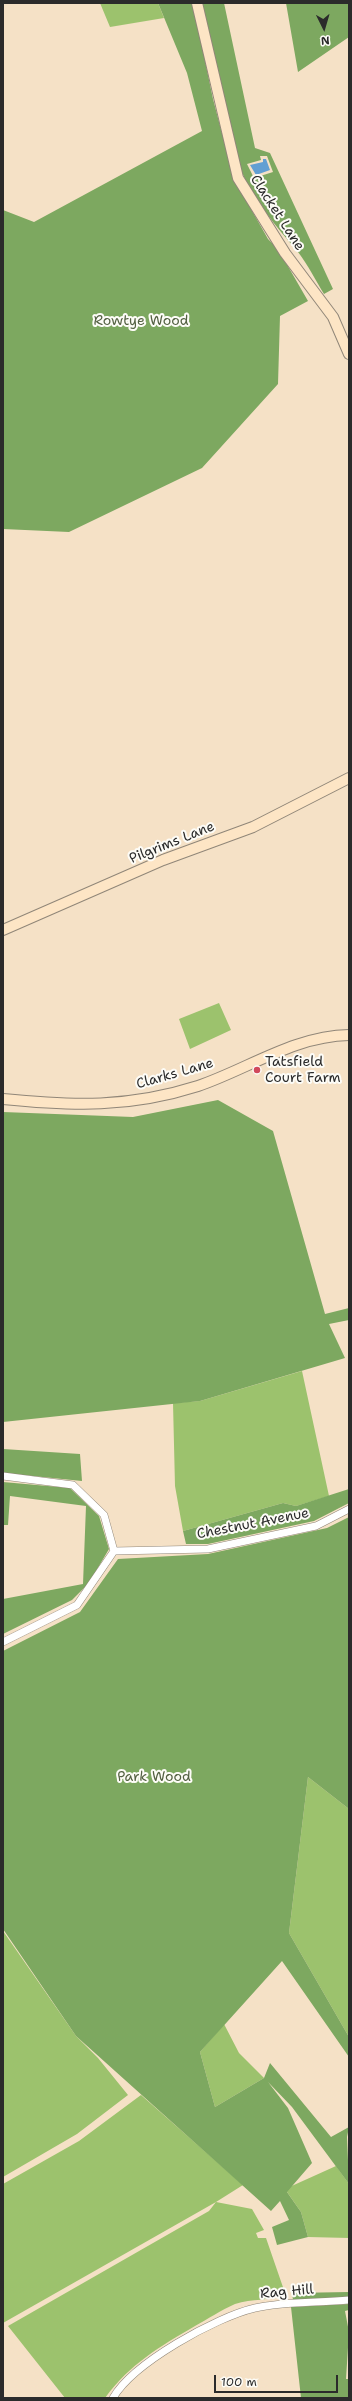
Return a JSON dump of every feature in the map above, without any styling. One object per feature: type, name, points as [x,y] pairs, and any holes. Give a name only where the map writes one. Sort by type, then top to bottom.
[{"type":"street","name":"Clacket Lane","points":[[197,3],[238,178],[285,253],[333,318],[349,354]]},
{"type":"street","name":"Pilgrims Lane","points":[[3,930],[162,860],[253,827],[349,778]]},
{"type":"street","name":"Clarks Lane","points":[[3,1099],[68,1105],[120,1103],[145,1099],[198,1085],[283,1050],[318,1039],[349,1035]]},
{"type":"street","points":[[3,1476],[73,1484],[104,1515],[114,1551],[77,1605],[3,1642]]},
{"type":"street","name":"Chestnut Avenue","points":[[114,1551],[208,1549],[316,1526],[349,1508]]},
{"type":"street","name":"Rag Hill","points":[[113,2398],[118,2389],[155,2356],[229,2316],[256,2308],[349,2300]]},
{"type":"green space","points":[[100,3],[158,3],[164,18],[110,27]]},
{"type":"green space","name":"Rowtye Wood","points":[[158,3],[193,3],[213,99],[234,179],[268,239],[278,249],[308,301],[280,316],[278,384],[202,468],[69,532],[3,529],[3,210],[34,222],[202,131],[187,73]]},
{"type":"green space","points":[[202,3],[224,3],[255,148],[270,153],[333,289],[324,294],[302,257],[258,202],[240,168]],"holes":[[[260,156],[267,156],[273,172],[254,178],[247,164],[261,160]]]},
{"type":"green space","points":[[286,3],[349,3],[349,37],[298,72]]},
{"type":"green space","points":[[219,1003],[231,1030],[190,1049],[179,1019]]},
{"type":"green space","points":[[218,1100],[273,1131],[325,1314],[349,1308],[349,1320],[329,1324],[345,1358],[200,1401],[3,1422],[3,1112],[133,1117]]},
{"type":"green space","points":[[302,1371],[329,1496],[296,1506],[283,1503],[183,1531],[175,1486],[173,1403],[200,1401]]},
{"type":"green space","points":[[3,1449],[80,1454],[82,1481],[3,1473]]},
{"type":"green space","points":[[3,1482],[70,1488],[99,1516],[109,1549],[89,1583],[72,1600],[3,1634],[3,1599],[83,1584],[86,1506],[10,1496],[8,1525],[3,1525]]},
{"type":"green space","points":[[349,1489],[349,1503],[314,1521],[208,1544],[186,1544],[183,1531],[283,1503],[296,1506]]},
{"type":"green space","name":"Park Wood","points":[[349,1517],[349,1809],[308,1777],[289,1933],[349,2037],[349,2057],[282,1961],[200,2052],[215,2107],[264,2078],[270,2063],[331,2137],[349,2127],[347,2137],[349,2184],[292,2107],[268,2082],[288,2108],[312,2163],[287,2192],[301,2212],[308,2237],[277,2245],[272,2227],[289,2220],[280,2201],[271,2211],[76,2036],[3,1929],[3,1651],[80,1612],[118,1559],[208,1554],[327,1528]]},
{"type":"green space","points":[[308,1777],[349,1809],[349,2037],[289,1933]]},
{"type":"green space","points":[[3,1931],[76,2036],[98,2058],[128,2095],[77,2134],[3,2177]]},
{"type":"green space","points":[[224,2024],[239,2053],[264,2078],[215,2107],[200,2052]]},
{"type":"green space","points":[[141,2095],[243,2185],[216,2202],[3,2323],[3,2184],[79,2141]]},
{"type":"green space","points":[[336,2166],[349,2184],[349,2238],[308,2237],[301,2212],[285,2189]]},
{"type":"green space","points":[[216,2202],[252,2209],[264,2230],[256,2233],[258,2238],[266,2238],[285,2293],[273,2298],[235,2304],[169,2341],[135,2366],[105,2398],[65,2398],[8,2326],[209,2211]]},
{"type":"green space","points":[[349,2292],[349,2298],[293,2300],[292,2293]]},
{"type":"green space","points":[[349,2304],[349,2310],[345,2311],[349,2332],[346,2379],[349,2379],[349,2398],[301,2398],[291,2307]]},
{"type":"water","points":[[263,159],[266,159],[270,170],[256,175],[250,165],[263,162]]},
{"type":"place","name":"Tatsfield Court Farm","points":[[257,1070]]}]
